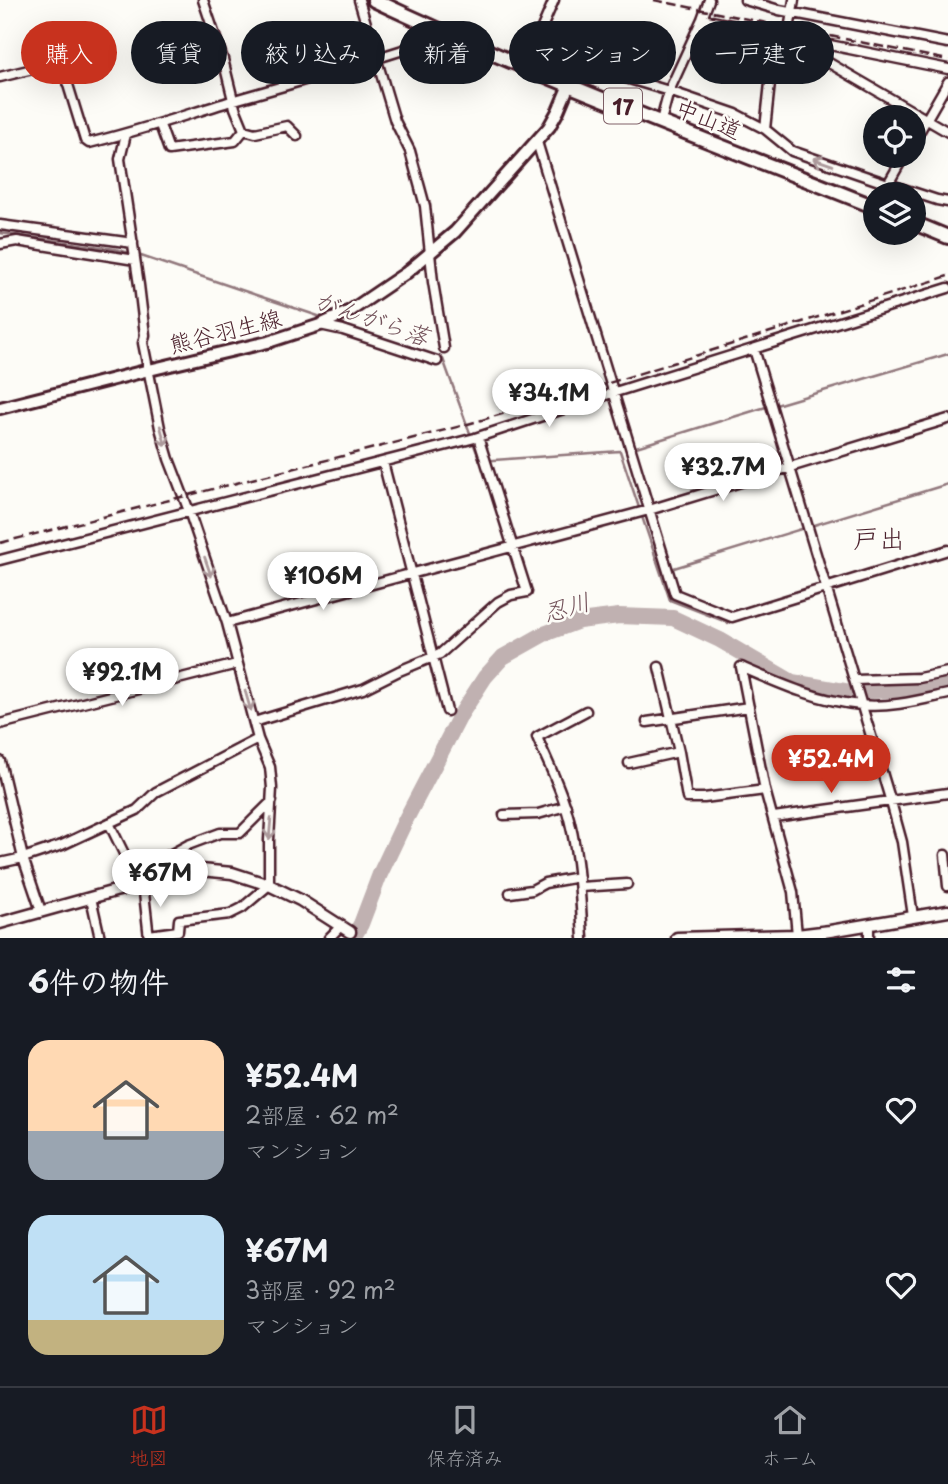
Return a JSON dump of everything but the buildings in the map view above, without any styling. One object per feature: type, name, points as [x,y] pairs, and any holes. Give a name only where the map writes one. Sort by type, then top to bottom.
[{"type":"highway","name":"中山道","points":[[374,0],[418,21]]},
{"type":"highway","name":"中山道","points":[[569,85],[863,203]]},
{"type":"highway","points":[[926,228],[948,237]]},
{"type":"main road","name":"熊谷羽生線","points":[[0,408],[268,342],[337,317],[380,292],[455,232],[537,142],[554,119],[569,85]]},
{"type":"street","points":[[203,0],[244,130]]},
{"type":"street","points":[[359,0],[365,21]]},
{"type":"street","points":[[545,21],[554,0]]},
{"type":"street","points":[[661,121],[669,91],[709,0]]},
{"type":"street","points":[[745,0],[948,43]]},
{"type":"street","points":[[790,21],[794,0]]},
{"type":"street","points":[[702,19],[712,21]]},
{"type":"street","points":[[834,45],[948,69]]},
{"type":"street","points":[[0,77],[61,62],[85,141],[89,144],[291,84]]},
{"type":"street","points":[[569,85],[576,63],[669,91],[736,114],[765,129],[792,151],[881,182]]},
{"type":"street","points":[[834,66],[902,105]]},
{"type":"street","points":[[948,82],[926,119],[948,132]]},
{"type":"street","points":[[383,84],[395,121],[410,151],[425,206],[444,348]]},
{"type":"street","points":[[765,129],[770,84]]},
{"type":"street","points":[[160,125],[169,150],[235,141],[244,130]]},
{"type":"street","points":[[244,130],[255,133],[286,126],[297,136]]},
{"type":"street","points":[[126,134],[120,159],[145,335],[143,343],[160,428],[227,623],[258,739],[270,767],[272,801],[269,886],[243,908],[230,914],[179,920],[178,931],[149,936],[143,884]]},
{"type":"street","points":[[537,142],[675,594],[732,617],[948,550]]},
{"type":"street","points":[[926,197],[948,202]]},
{"type":"street","points":[[0,225],[134,251]]},
{"type":"street","points":[[17,241],[18,228]]},
{"type":"street","points":[[0,244],[17,241],[134,251]]},
{"type":"street","points":[[0,560],[474,438],[948,288]]},
{"type":"street","points":[[322,324],[437,361]]},
{"type":"street","points":[[754,349],[891,802],[902,842],[913,916]]},
{"type":"street","points":[[227,623],[648,511],[948,419]]},
{"type":"street","points":[[254,722],[363,689],[434,657],[498,602],[511,595],[527,592],[484,455],[474,438]]},
{"type":"street","points":[[383,462],[447,711]]},
{"type":"street","points":[[0,724],[237,664]]},
{"type":"street","points":[[659,667],[688,798],[765,790]]},
{"type":"street","points":[[797,935],[793,892],[765,790],[741,667],[820,699],[890,705],[948,694]]},
{"type":"street","points":[[855,682],[909,679],[948,672]]},
{"type":"street","points":[[647,722],[749,707]]},
{"type":"street","points":[[583,938],[573,836],[566,806],[537,737],[586,711]]},
{"type":"street","points":[[0,863],[62,845],[109,823],[136,810],[156,792],[258,739]]},
{"type":"street","points":[[629,763],[679,752]]},
{"type":"street","points":[[0,761],[23,858],[41,911]]},
{"type":"street","points":[[774,817],[948,793]]},
{"type":"street","points":[[129,887],[135,876],[153,863],[188,845],[220,833],[240,833],[272,801]]},
{"type":"street","points":[[505,815],[538,814],[566,806]]},
{"type":"street","points":[[109,823],[135,876]]},
{"type":"street","points":[[945,855],[948,886]]},
{"type":"street","points":[[0,923],[201,870],[232,873],[269,886],[300,900],[359,938]]},
{"type":"street","points":[[510,893],[532,890],[545,883],[627,884]]},
{"type":"street","points":[[91,898],[100,938]]},
{"type":"street","points":[[681,938],[797,935],[948,911]]},
{"type":"street","points":[[869,924],[869,938]]},
{"type":"street","points":[[329,938],[345,929]]},
{"type":"waterway","name":"がんがら落","points":[[0,233],[115,249],[324,318]]},
{"type":"waterway","name":"がんがら落","points":[[334,322],[387,340]]},
{"type":"waterway","points":[[776,405],[948,354]]},
{"type":"waterway","name":"がんがら落","points":[[437,357],[443,359],[471,436]]},
{"type":"waterway","points":[[633,448],[766,407]]},
{"type":"waterway","name":"がんがら落","points":[[473,442],[480,461],[620,451],[670,600],[728,624]]},
{"type":"waterway","points":[[674,568],[948,484]]},
{"type":"waterway","name":"忍川","points":[[353,938],[406,819],[461,714],[485,677],[503,657],[544,634],[579,621],[619,616],[673,618],[720,640],[792,682],[850,692],[935,686],[948,682]]},
{"type":"railway","points":[[654,0],[948,60]]},
{"type":"railway","points":[[0,543],[461,426],[609,383],[948,276]]},
{"type":"district","name":"戸出","points":[[879,537]]}]
